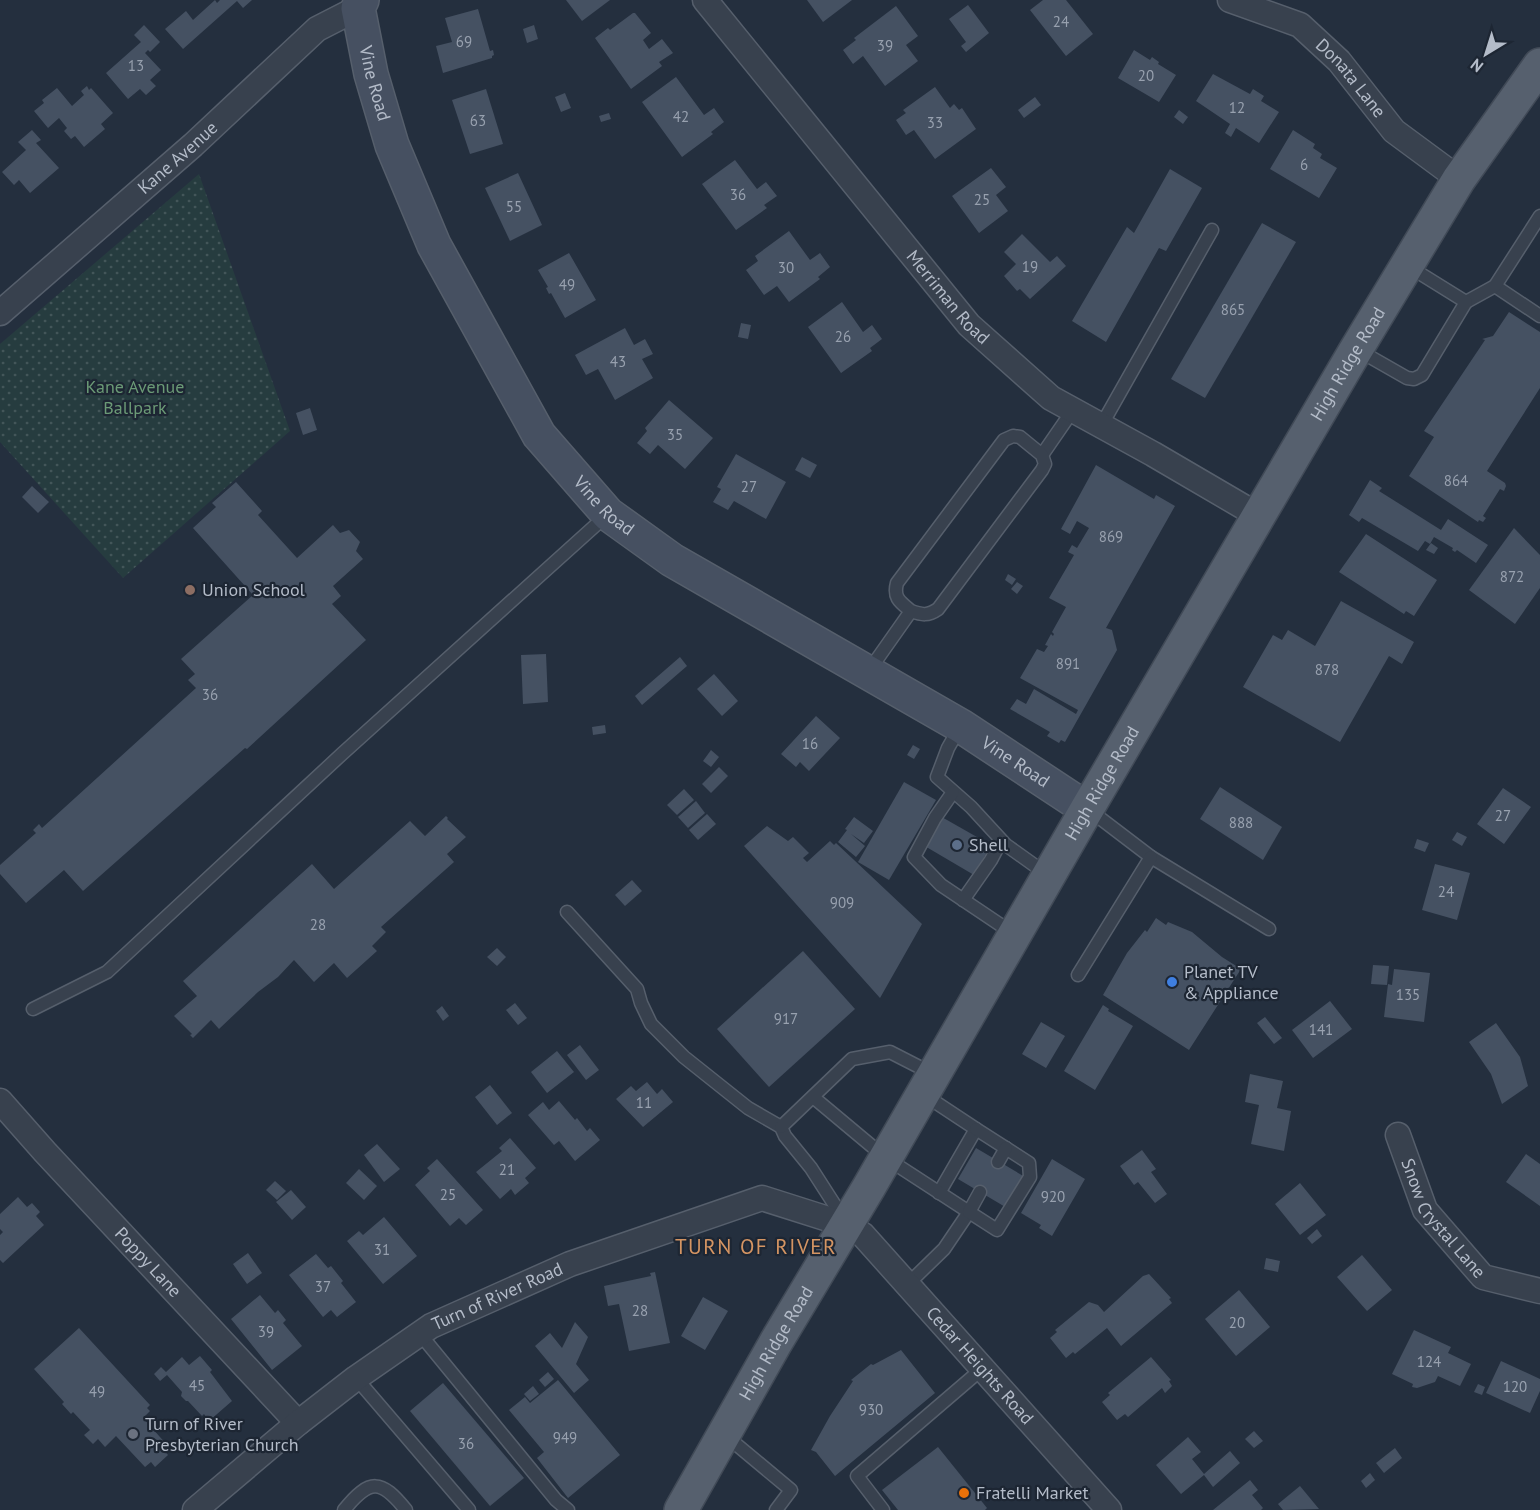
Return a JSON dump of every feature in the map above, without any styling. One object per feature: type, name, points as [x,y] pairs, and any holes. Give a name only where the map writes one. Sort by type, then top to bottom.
[{"type":"main road","name":"High Ridge Road","points":[[681,1510],[776,1342],[847,1225],[1356,349],[1459,178],[1535,85]]},
{"type":"street","name":"Merriman Road","points":[[705,0],[969,325],[1051,398],[1259,516]]},
{"type":"street","name":"Donata Lane","points":[[1230,0],[1300,24],[1339,61],[1394,131],[1459,178]]},
{"type":"street","name":"Kane Avenue","points":[[0,313],[192,145],[317,29],[360,4]]},
{"type":"street","name":"Vine Road","points":[[360,4],[371,74],[392,145],[434,245],[539,435],[608,514],[672,560],[961,726],[1087,809]]},
{"type":"street","name":"Poppy Lane","points":[[0,1101],[298,1423]]},
{"type":"street","name":"Snow Crystal Lane","points":[[1398,1135],[1425,1210],[1483,1277],[1540,1291]]},
{"type":"street","name":"Turn of River Road","points":[[195,1510],[298,1423],[356,1378],[431,1326],[570,1264],[762,1198],[847,1225]]},
{"type":"street","name":"Cedar Heights Road","points":[[847,1225],[863,1235],[1109,1510]]},
{"type":"lane","points":[[1356,349],[1407,378],[1414,379],[1422,375],[1466,302],[1495,286],[1540,216]]},
{"type":"lane","points":[[1101,426],[1212,230]]},
{"type":"lane","points":[[1407,265],[1466,302]]},
{"type":"lane","points":[[1495,286],[1540,316]]},
{"type":"lane","points":[[1042,455],[1072,410]]},
{"type":"lane","points":[[1013,436],[1020,437],[1042,455],[1046,464],[938,609],[930,614],[911,611],[897,600],[895,591],[897,583],[1005,440],[1013,436]]},
{"type":"lane","points":[[33,1009],[107,972],[343,753],[608,514]]},
{"type":"lane","points":[[868,673],[911,611]]},
{"type":"lane","points":[[961,726],[948,748],[937,777],[971,807],[1001,841],[1049,876]]},
{"type":"lane","points":[[953,792],[935,818],[914,857],[941,885],[1015,934]]},
{"type":"lane","points":[[1087,809],[1151,857],[1269,929]]},
{"type":"lane","points":[[963,900],[991,860],[1001,841]]},
{"type":"lane","points":[[1078,975],[1151,857]]},
{"type":"lane","points":[[567,912],[637,989],[640,1003],[651,1024],[684,1057],[748,1108],[781,1127],[785,1136],[811,1168],[847,1225]]},
{"type":"lane","points":[[781,1127],[852,1059],[890,1053],[928,1084],[976,1130],[1029,1163],[1030,1177],[997,1230],[886,1158],[813,1097]]},
{"type":"lane","points":[[939,1193],[976,1130]]},
{"type":"lane","points":[[998,1162],[1006,1148]]},
{"type":"lane","points":[[908,1284],[944,1249],[980,1192]]},
{"type":"lane","points":[[420,1334],[556,1500],[568,1510]]},
{"type":"lane","points":[[883,1510],[857,1476],[983,1368]]},
{"type":"lane","points":[[356,1378],[469,1510]]},
{"type":"lane","points":[[724,1434],[791,1490],[776,1510]]},
{"type":"lane","points":[[344,1510],[359,1493],[368,1487],[378,1486],[386,1488],[406,1510]]},
{"type":"green space","name":"Kane Avenue Ballpark","points":[[199,174],[290,431],[123,578],[0,442],[0,344]]},
{"type":"building","points":[[215,0],[217,3],[220,0],[252,0],[243,8],[237,1],[183,49],[165,29],[186,11],[193,20]]},
{"type":"building","points":[[566,0],[610,0],[582,21]]},
{"type":"building","points":[[807,0],[852,0],[823,22]]},
{"type":"building","points":[[1043,0],[1066,0],[1093,34],[1066,56],[1030,10]]},
{"type":"building","points":[[968,5],[989,33],[966,52],[961,46],[966,42],[949,19]]},
{"type":"building","points":[[896,6],[918,36],[906,45],[918,61],[885,86],[863,56],[853,64],[843,50],[856,40],[854,38]]},
{"type":"building","points":[[478,9],[490,51],[493,50],[494,55],[492,58],[443,73],[436,46],[452,42],[445,18]]},
{"type":"building","points":[[633,13],[651,33],[643,40],[649,49],[662,39],[673,53],[659,62],[662,66],[631,89],[595,38]]},
{"type":"building","points":[[144,25],[160,42],[150,52],[148,50],[145,53],[161,70],[150,80],[156,86],[146,95],[140,89],[128,99],[106,73],[141,42],[134,35]]},
{"type":"building","points":[[534,25],[538,39],[527,43],[523,29]]},
{"type":"building","points":[[1134,50],[1150,60],[1152,57],[1159,62],[1158,64],[1176,75],[1159,102],[1118,78]]},
{"type":"building","points":[[1213,74],[1250,94],[1253,89],[1264,96],[1261,101],[1279,112],[1259,143],[1236,128],[1231,137],[1225,133],[1230,124],[1196,101]]},
{"type":"building","points":[[676,77],[704,115],[714,108],[724,122],[711,132],[713,134],[682,157],[642,102]]},
{"type":"building","points":[[87,86],[113,113],[101,124],[105,129],[84,147],[75,136],[71,139],[64,131],[67,128],[59,118],[48,128],[34,111],[44,103],[42,100],[57,88],[72,106],[84,95],[81,91]]},
{"type":"building","points":[[935,87],[950,108],[954,104],[959,110],[962,108],[976,129],[935,159],[914,130],[906,135],[896,120],[906,113],[903,110]]},
{"type":"building","points":[[486,89],[503,144],[470,154],[452,100]]},
{"type":"building","points":[[565,93],[571,108],[561,112],[555,97]]},
{"type":"building","points":[[1035,97],[1041,105],[1024,118],[1018,110]]},
{"type":"building","points":[[1179,110],[1188,117],[1183,124],[1174,117]]},
{"type":"building","points":[[609,113],[611,119],[601,122],[599,116]]},
{"type":"building","points":[[32,130],[41,140],[36,143],[59,168],[30,193],[19,180],[14,185],[2,172],[26,150],[18,142]]},
{"type":"building","points":[[1293,130],[1315,144],[1313,148],[1322,154],[1320,158],[1337,168],[1319,198],[1270,169]]},
{"type":"building","points":[[735,160],[757,189],[766,182],[777,196],[764,205],[767,208],[736,230],[702,184]]},
{"type":"building","points":[[991,168],[1006,187],[996,195],[1008,211],[979,233],[952,196]]},
{"type":"building","points":[[1170,169],[1202,188],[1166,251],[1159,248],[1106,342],[1072,321],[1127,227],[1134,233]]},
{"type":"building","points":[[518,173],[542,225],[510,241],[485,188]]},
{"type":"building","points":[[1262,223],[1296,242],[1205,398],[1171,379]]},
{"type":"building","points":[[789,231],[810,260],[820,253],[830,267],[818,277],[820,279],[789,302],[777,286],[764,295],[746,270],[758,261],[755,256]]},
{"type":"building","points":[[1022,234],[1050,262],[1057,256],[1066,266],[1030,299],[1020,289],[1017,291],[1004,276],[1016,264],[1004,252]]},
{"type":"building","points":[[569,253],[596,300],[565,318],[551,293],[549,294],[546,288],[548,287],[538,270]]},
{"type":"building","points":[[842,302],[863,332],[872,325],[882,339],[870,348],[872,351],[841,373],[808,327]]},
{"type":"building","points":[[1509,312],[1540,332],[1540,388],[1487,471],[1506,486],[1504,491],[1500,489],[1483,516],[1486,518],[1483,522],[1479,520],[1478,522],[1409,476],[1434,437],[1424,431],[1485,340],[1482,339],[1493,336]]},
{"type":"building","points":[[741,323],[751,325],[748,339],[738,337]]},
{"type":"building","points":[[625,328],[634,345],[645,339],[653,354],[642,359],[653,378],[615,400],[598,369],[586,375],[575,355]]},
{"type":"building","points":[[669,400],[713,438],[685,469],[658,445],[650,454],[637,443],[647,431],[645,428]]},
{"type":"building","points":[[310,408],[317,430],[303,435],[296,413]]},
{"type":"building","points":[[736,454],[786,482],[766,519],[734,501],[728,510],[713,502],[721,489],[717,487]]},
{"type":"building","points":[[802,457],[817,465],[810,478],[795,470]]},
{"type":"building","points":[[1096,465],[1154,499],[1156,495],[1175,506],[1106,628],[1112,630],[1117,650],[1065,742],[1061,740],[1059,743],[1047,736],[1050,732],[1010,709],[1017,699],[1026,704],[1034,689],[1076,714],[1078,710],[1020,678],[1037,649],[1044,652],[1048,646],[1045,645],[1051,634],[1053,636],[1052,632],[1066,607],[1049,598],[1074,555],[1068,552],[1072,545],[1077,548],[1089,528],[1077,521],[1070,534],[1061,529]]},
{"type":"building","points":[[1370,480],[1382,488],[1379,491],[1441,530],[1448,519],[1488,545],[1476,563],[1434,537],[1430,544],[1425,541],[1418,551],[1362,518],[1359,522],[1349,515]]},
{"type":"building","points":[[236,482],[262,511],[258,515],[297,558],[333,525],[340,533],[349,530],[360,542],[356,551],[363,559],[333,586],[341,596],[332,604],[366,640],[247,749],[245,748],[83,891],[64,870],[26,903],[0,874],[0,865],[36,833],[33,830],[39,824],[42,828],[196,688],[188,680],[195,674],[181,659],[253,595],[193,528],[216,507],[212,503]]},
{"type":"building","points":[[32,486],[49,502],[38,513],[22,497]]},
{"type":"building","points":[[1514,528],[1540,555],[1540,588],[1515,624],[1469,590]]},
{"type":"building","points":[[1366,534],[1437,580],[1414,616],[1406,611],[1404,614],[1339,572]]},
{"type":"building","points":[[1431,543],[1438,548],[1434,554],[1426,550]]},
{"type":"building","points":[[1008,574],[1016,579],[1012,585],[1005,580]]},
{"type":"building","points":[[1017,582],[1023,586],[1017,594],[1011,589]]},
{"type":"building","points":[[1341,601],[1414,642],[1402,664],[1389,656],[1340,742],[1243,687],[1273,635],[1282,640],[1288,630],[1315,646]]},
{"type":"building","points":[[546,654],[548,702],[523,704],[521,655]]},
{"type":"building","points":[[680,657],[687,666],[642,705],[635,696]]},
{"type":"building","points":[[714,674],[738,701],[722,716],[697,689]]},
{"type":"building","points":[[816,716],[840,738],[809,771],[800,762],[796,767],[781,754]]},
{"type":"building","points":[[605,725],[606,733],[593,735],[592,727]]},
{"type":"building","points":[[913,745],[920,749],[914,759],[907,755]]},
{"type":"building","points":[[711,750],[719,757],[711,767],[703,761]]},
{"type":"building","points":[[719,767],[728,776],[711,793],[702,784]]},
{"type":"building","points":[[904,782],[936,800],[889,880],[858,862]]},
{"type":"building","points":[[1220,787],[1282,827],[1263,860],[1200,819]]},
{"type":"building","points":[[1503,788],[1531,807],[1504,844],[1477,824]]},
{"type":"building","points":[[684,789],[694,800],[677,815],[667,805]]},
{"type":"building","points":[[696,801],[705,813],[688,828],[678,817]]},
{"type":"building","points":[[707,814],[716,824],[698,840],[689,830]]},
{"type":"building","points":[[446,816],[466,837],[447,854],[454,862],[381,927],[386,932],[372,946],[377,951],[347,978],[334,963],[314,982],[294,960],[219,1029],[211,1020],[193,1038],[190,1035],[192,1034],[174,1016],[197,996],[183,981],[312,864],[334,889],[410,821],[425,836]]},
{"type":"building","name":"Shell","points":[[940,816],[991,845],[974,875],[923,845]]},
{"type":"building","points":[[854,817],[873,831],[864,843],[851,834],[865,846],[856,857],[838,842]]},
{"type":"building","points":[[767,826],[788,841],[793,837],[809,853],[803,858],[807,862],[830,841],[834,845],[836,843],[922,924],[880,998],[744,846]]},
{"type":"building","points":[[1457,832],[1467,837],[1462,846],[1452,840]]},
{"type":"building","points":[[1417,839],[1429,843],[1425,852],[1414,848]]},
{"type":"building","points":[[1435,864],[1470,873],[1457,920],[1422,910]]},
{"type":"building","points":[[632,880],[642,891],[625,906],[615,895]]},
{"type":"building","name":"Planet TV & Appliance","points":[[1156,918],[1166,925],[1168,922],[1192,932],[1222,957],[1241,969],[1189,1050],[1103,995],[1127,953],[1145,930],[1147,932]]},
{"type":"building","points":[[497,948],[506,957],[497,966],[487,957]]},
{"type":"building","points":[[803,951],[855,1009],[769,1087],[717,1029]]},
{"type":"building","points":[[1373,965],[1389,966],[1387,985],[1371,984]]},
{"type":"building","points":[[1394,969],[1430,973],[1424,1022],[1384,1017],[1388,984],[1392,985]]},
{"type":"building","points":[[1330,1001],[1352,1029],[1313,1058],[1292,1030]]},
{"type":"building","points":[[515,1003],[527,1018],[518,1025],[506,1010]]},
{"type":"building","points":[[1103,1005],[1109,1009],[1108,1011],[1133,1026],[1095,1090],[1064,1071]]},
{"type":"building","points":[[442,1006],[449,1016],[443,1021],[436,1011]]},
{"type":"building","points":[[1265,1017],[1282,1038],[1274,1044],[1257,1023]]},
{"type":"building","points":[[1041,1022],[1065,1036],[1046,1068],[1022,1054]]},
{"type":"building","points":[[1496,1023],[1520,1057],[1528,1086],[1502,1104],[1491,1074],[1469,1042]]},
{"type":"building","points":[[580,1045],[599,1070],[586,1080],[567,1055]]},
{"type":"building","points":[[557,1051],[574,1072],[547,1093],[531,1072]]},
{"type":"building","points":[[1250,1074],[1283,1081],[1277,1108],[1291,1111],[1284,1151],[1251,1144],[1259,1105],[1245,1102]]},
{"type":"building","points":[[647,1082],[657,1094],[662,1089],[673,1102],[643,1127],[616,1099],[631,1086],[636,1091]]},
{"type":"building","points":[[490,1085],[512,1113],[497,1125],[475,1097]]},
{"type":"building","points":[[559,1101],[575,1120],[577,1118],[587,1131],[590,1128],[600,1140],[575,1161],[559,1141],[554,1145],[528,1115],[543,1102],[549,1110]]},
{"type":"building","points":[[510,1138],[536,1168],[525,1178],[529,1183],[515,1195],[511,1189],[500,1199],[476,1172],[502,1151],[499,1148]]},
{"type":"building","points":[[377,1144],[400,1169],[384,1182],[364,1155]]},
{"type":"building","points":[[976,1148],[1025,1177],[1007,1208],[958,1179]]},
{"type":"building","points":[[1142,1150],[1156,1169],[1151,1172],[1167,1194],[1155,1203],[1138,1182],[1134,1185],[1120,1166]]},
{"type":"building","points":[[1526,1154],[1540,1164],[1540,1206],[1506,1182]]},
{"type":"building","points":[[437,1159],[483,1210],[466,1225],[459,1218],[450,1226],[415,1185],[430,1171],[427,1168]]},
{"type":"building","points":[[1052,1159],[1085,1179],[1052,1236],[1039,1228],[1041,1225],[1021,1213]]},
{"type":"building","points":[[359,1169],[377,1186],[364,1200],[346,1183]]},
{"type":"building","points":[[275,1181],[286,1191],[277,1200],[266,1190]]},
{"type":"building","points":[[1300,1183],[1326,1215],[1300,1235],[1275,1204]]},
{"type":"building","points":[[291,1190],[306,1207],[292,1220],[276,1202]]},
{"type":"building","points":[[18,1197],[27,1207],[32,1203],[40,1212],[36,1216],[44,1225],[3,1263],[0,1260],[0,1235],[3,1232],[0,1229],[0,1214]]},
{"type":"building","points":[[384,1217],[417,1256],[383,1284],[347,1241],[359,1231],[363,1235]]},
{"type":"building","points":[[1317,1229],[1322,1236],[1312,1244],[1307,1238]]},
{"type":"building","points":[[248,1253],[262,1273],[247,1284],[233,1264]]},
{"type":"building","points":[[316,1254],[328,1268],[331,1266],[356,1302],[337,1317],[331,1310],[323,1317],[289,1275]]},
{"type":"building","points":[[1362,1255],[1392,1290],[1367,1311],[1337,1277]]},
{"type":"building","points":[[1266,1258],[1280,1261],[1278,1272],[1264,1269]]},
{"type":"building","points":[[655,1272],[670,1343],[629,1351],[619,1304],[608,1306],[604,1286],[651,1276],[650,1273]]},
{"type":"building","points":[[1149,1274],[1171,1298],[1169,1299],[1172,1303],[1121,1346],[1107,1328],[1075,1354],[1073,1352],[1066,1358],[1050,1338],[1057,1332],[1055,1330],[1089,1302],[1098,1305],[1104,1312],[1143,1276]]},
{"type":"building","points":[[1239,1290],[1270,1327],[1236,1356],[1205,1319]]},
{"type":"building","points":[[260,1295],[275,1313],[278,1310],[286,1320],[283,1323],[302,1346],[272,1370],[231,1319]]},
{"type":"building","points":[[703,1297],[728,1311],[705,1350],[681,1336]]},
{"type":"building","points":[[575,1322],[588,1337],[576,1364],[589,1380],[574,1393],[535,1346],[550,1333],[562,1348]]},
{"type":"building","points":[[79,1328],[150,1405],[147,1408],[150,1411],[143,1418],[168,1446],[164,1450],[168,1455],[155,1467],[151,1462],[145,1467],[116,1436],[105,1447],[98,1439],[93,1444],[84,1435],[90,1430],[73,1412],[71,1414],[62,1404],[64,1402],[34,1369]]},
{"type":"building","points":[[1414,1330],[1451,1347],[1448,1353],[1471,1364],[1460,1386],[1438,1376],[1435,1382],[1417,1388],[1392,1374]]},
{"type":"building","points":[[901,1350],[935,1393],[835,1476],[816,1452],[811,1450],[853,1381],[851,1380],[871,1364]]},
{"type":"building","points":[[200,1356],[232,1401],[209,1421],[204,1414],[202,1416],[181,1396],[182,1392],[167,1375],[160,1381],[154,1374],[161,1367],[166,1372],[182,1357],[189,1365]]},
{"type":"building","points":[[1151,1357],[1171,1380],[1169,1381],[1172,1386],[1165,1393],[1162,1388],[1128,1417],[1125,1414],[1117,1420],[1102,1402],[1110,1395],[1108,1393]]},
{"type":"building","points":[[1501,1361],[1540,1379],[1540,1391],[1530,1413],[1486,1393]]},
{"type":"building","points":[[548,1372],[554,1379],[545,1387],[539,1380]]},
{"type":"building","points":[[558,1380],[620,1455],[568,1498],[537,1458],[544,1452],[509,1410],[525,1397],[530,1403]]},
{"type":"building","points":[[443,1383],[524,1478],[490,1506],[410,1411]]},
{"type":"building","points":[[1478,1384],[1485,1387],[1482,1395],[1474,1392]]},
{"type":"building","points":[[533,1386],[539,1394],[530,1401],[524,1394]]},
{"type":"building","points":[[1254,1431],[1263,1441],[1254,1448],[1245,1439]]},
{"type":"building","points":[[1188,1437],[1201,1452],[1192,1459],[1204,1474],[1230,1451],[1240,1463],[1213,1487],[1204,1475],[1181,1494],[1156,1465]]},
{"type":"building","points":[[938,1447],[987,1508],[985,1510],[898,1510],[882,1490]]},
{"type":"building","points":[[1395,1448],[1402,1458],[1384,1473],[1376,1463]]},
{"type":"building","points":[[1370,1473],[1375,1480],[1366,1488],[1361,1481]]},
{"type":"building","points":[[1250,1480],[1258,1490],[1252,1495],[1263,1508],[1261,1510],[1213,1510]]},
{"type":"building","points":[[1300,1486],[1319,1509],[1283,1510],[1278,1504]]},
{"type":"place","name":"Union School","points":[[190,590]]},
{"type":"place","name":"Shell","points":[[957,845]]},
{"type":"place","name":"Planet TV & Appliance","points":[[1172,982]]},
{"type":"place","name":"Turn of River Presbyterian Church","points":[[133,1434]]},
{"type":"place","name":"Fratelli Market","points":[[964,1493]]},
{"type":"district","name":"TURN OF RIVER","points":[[756,1247]]}]
